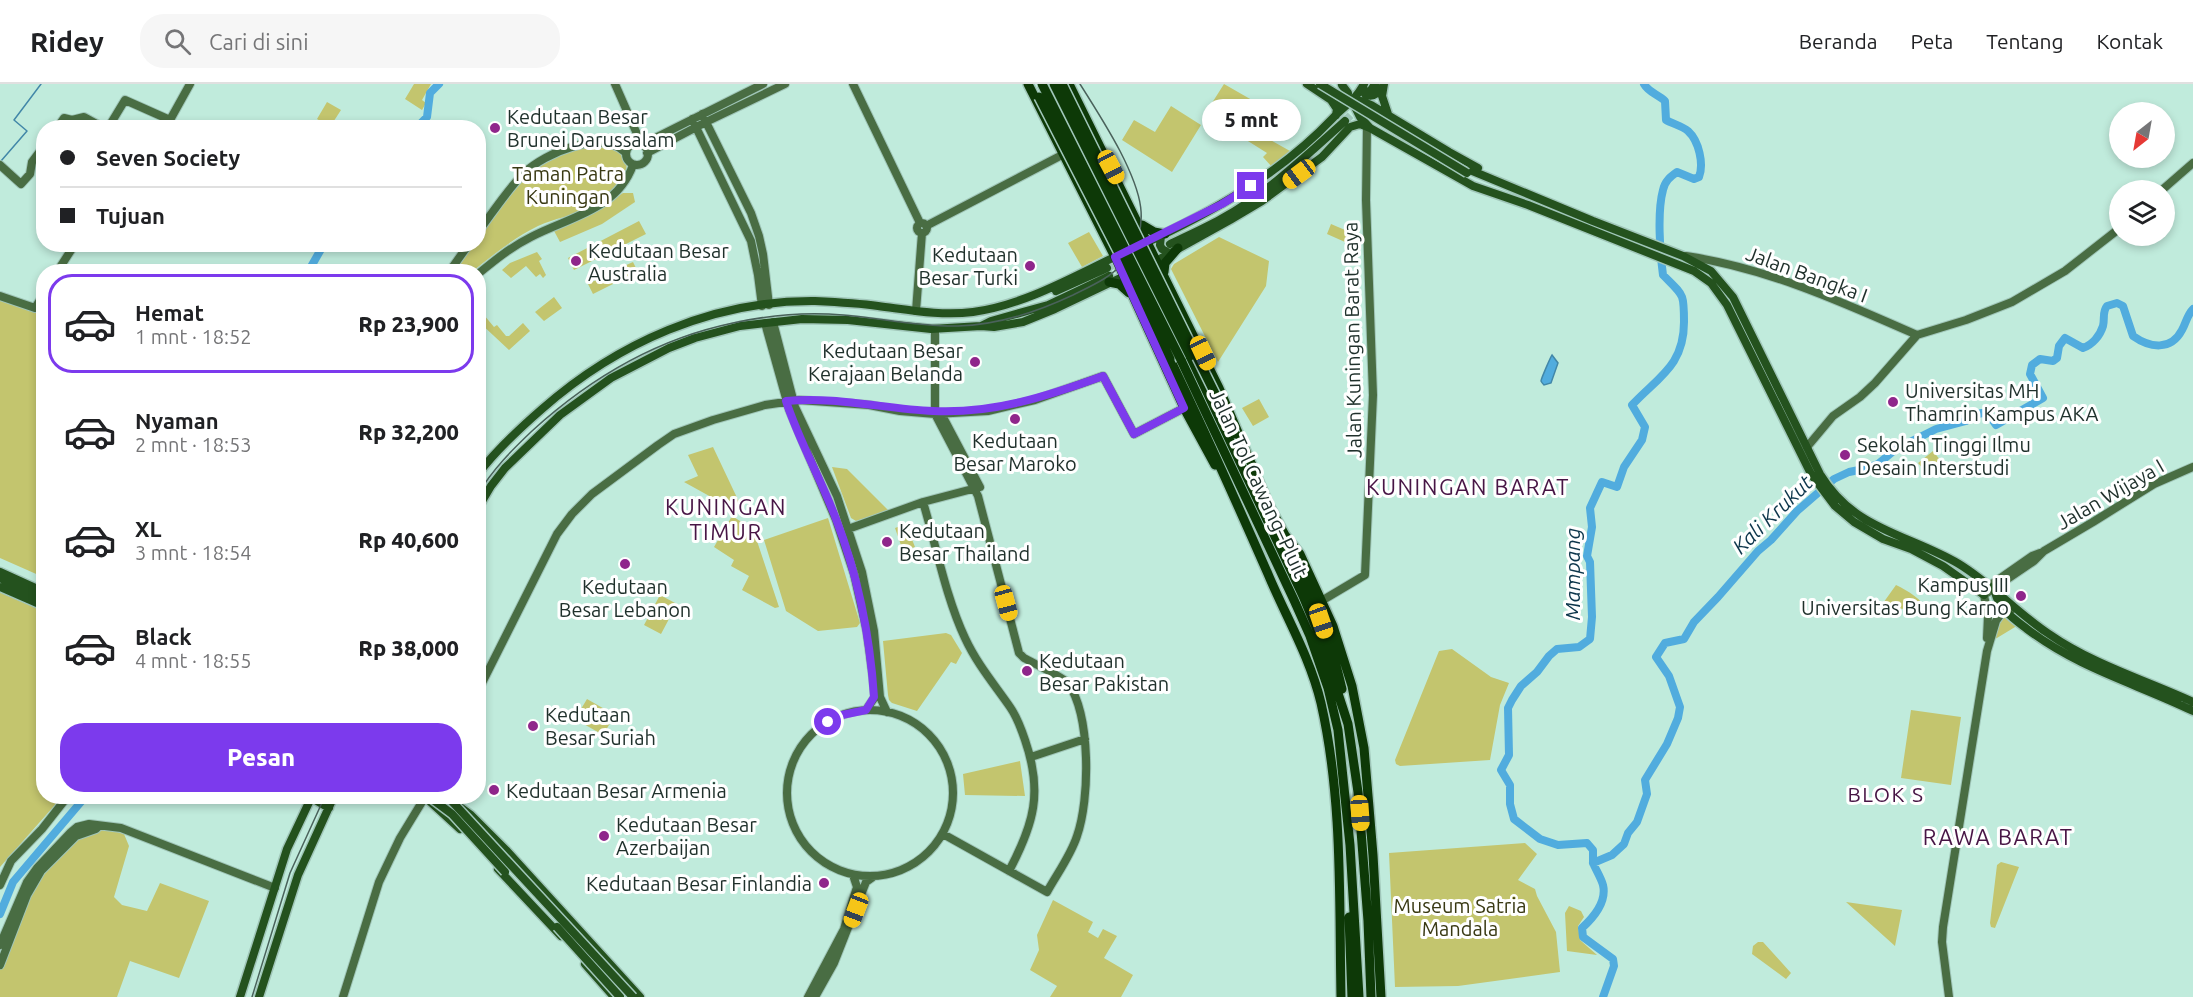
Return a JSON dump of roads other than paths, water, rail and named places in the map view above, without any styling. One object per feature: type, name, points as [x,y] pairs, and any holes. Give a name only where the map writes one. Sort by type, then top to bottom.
[{"type":"highway","points":[[1030,84],[1039,97],[1138,290],[1301,645],[1321,702],[1335,786],[1338,828],[1341,997]]},
{"type":"highway","points":[[1030,84],[1076,181],[1119,284],[1133,296]]},
{"type":"highway","name":"Jalan Tol Cawang–Pluit","points":[[1042,84],[1186,358],[1310,636],[1328,688],[1338,730],[1346,792],[1359,997]]},
{"type":"highway","name":"Jalan Tol Cawang–Pluit","points":[[1054,84],[1303,596],[1318,632],[1348,724],[1358,792],[1371,997]]},
{"type":"highway","points":[[1062,84],[1285,535],[1300,554],[1323,600],[1352,686],[1364,748],[1381,997]]},
{"type":"highway","points":[[1070,84],[1164,272],[1238,431],[1254,471]]},
{"type":"highway","points":[[1076,181],[1084,185],[1096,186],[1106,179],[1111,167]]},
{"type":"highway","points":[[1140,224],[1169,241],[1164,272]]},
{"type":"highway","points":[[1144,266],[1153,302],[1149,332]]},
{"type":"highway","points":[[1113,271],[1133,296],[1201,442],[1227,482]]},
{"type":"highway","points":[[1149,332],[1152,322],[1159,313],[1167,310],[1185,318]]},
{"type":"highway","points":[[1159,356],[1164,338],[1172,332],[1182,332],[1196,340]]},
{"type":"highway","points":[[1285,535],[1288,548],[1314,602],[1336,664],[1348,724]]},
{"type":"highway","points":[[1352,997],[1349,898],[1353,885]]},
{"type":"main road","points":[[1307,84],[1331,100],[1341,102],[1346,99],[1343,87]]},
{"type":"main road","points":[[1320,84],[1528,205]]},
{"type":"main road","points":[[1328,84],[1468,172],[1515,187]]},
{"type":"main road","points":[[1343,87],[1371,85]]},
{"type":"main road","points":[[486,494],[520,453],[560,415],[611,378],[649,357],[689,340],[720,331],[769,322],[838,319],[933,329],[994,327],[1023,322],[1055,309],[1113,271],[1149,242],[1169,241],[1253,206],[1330,141],[1342,120],[1371,85]]},
{"type":"main road","points":[[1371,85],[1382,99],[1386,113]]},
{"type":"main road","points":[[1343,87],[1357,100],[1386,113],[1449,153],[1515,187],[1654,245],[1699,274],[1719,291],[1821,482],[1845,517],[1883,539],[1911,549],[1944,566],[1984,595]]},
{"type":"main road","points":[[1331,100],[1342,120],[1370,128],[1473,186],[1660,256],[1683,256],[1711,271],[1733,297],[1807,447],[1821,482]]},
{"type":"main road","points":[[1357,100],[1360,117],[1370,128]]},
{"type":"main road","points":[[1370,128],[1372,116],[1377,112],[1386,113]]},
{"type":"main road","points":[[486,464],[525,423],[571,384],[601,363],[633,344],[716,314],[765,305],[818,301],[867,304],[943,314],[978,311],[1019,300],[1071,278],[1144,266],[1158,260],[1169,241],[1261,179],[1342,120]]},
{"type":"main road","points":[[1169,241],[1247,197],[1303,154],[1342,120]]},
{"type":"main road","points":[[601,363],[612,368],[611,378]]},
{"type":"main road","points":[[1829,493],[1870,524],[1918,542],[1943,555],[1992,588],[2048,634],[2081,654],[2193,702]]},
{"type":"main road","points":[[0,566],[36,582]]},
{"type":"main road","points":[[0,572],[36,588]]},
{"type":"main road","points":[[0,578],[36,595]]},
{"type":"main road","points":[[0,586],[36,602]]},
{"type":"main road","points":[[1992,588],[2006,612],[2041,640],[2074,660],[2193,711]]},
{"type":"main road","points":[[2041,640],[2063,643]]},
{"type":"main road","points":[[2081,654],[2093,668]]},
{"type":"main road","points":[[2124,682],[2154,684],[2162,689],[2169,700]]},
{"type":"main road","points":[[240,997],[287,849],[310,804]]},
{"type":"main road","points":[[323,804],[329,808]]},
{"type":"main road","points":[[259,997],[298,875],[331,804]]},
{"type":"main road","points":[[433,804],[549,922],[614,997]]},
{"type":"main road","points":[[437,804],[452,814],[620,997]]},
{"type":"main road","points":[[442,804],[460,829]]},
{"type":"main road","points":[[455,804],[633,997]]},
{"type":"main road","points":[[458,804],[562,910],[640,997]]},
{"type":"main road","points":[[607,989],[616,994],[625,986],[622,976]]},
{"type":"street","points":[[111,120],[125,100],[170,120],[190,84]]},
{"type":"street","points":[[615,84],[647,153]]},
{"type":"street","points":[[633,165],[643,164],[647,153],[696,128],[704,118],[762,84]]},
{"type":"street","points":[[625,152],[630,145],[642,144],[692,119],[704,118],[785,84]]},
{"type":"street","points":[[853,84],[923,227],[916,311]]},
{"type":"street","points":[[72,120],[84,117],[90,120]]},
{"type":"street","points":[[704,118],[751,213],[759,236],[764,254],[765,305]]},
{"type":"street","points":[[692,119],[751,241],[765,305]]},
{"type":"street","name":"Jalan Kuningan Barat Raya","points":[[1323,600],[1365,575],[1373,395],[1366,210],[1370,128]]},
{"type":"street","points":[[486,222],[519,179],[536,164],[564,150],[595,141],[608,142],[625,152],[633,165]]},
{"type":"street","points":[[923,227],[1062,155]]},
{"type":"street","points":[[0,166],[21,184],[30,174],[32,162],[36,157]]},
{"type":"street","points":[[2173,180],[2193,163]]},
{"type":"street","points":[[486,267],[530,237],[601,206],[621,186],[633,165]]},
{"type":"street","points":[[1807,447],[1833,416],[1875,383],[1917,335],[1958,323],[2012,302],[2065,271],[2109,237]]},
{"type":"street","name":"Jalan Bangka I","points":[[1683,256],[1730,264],[1796,284],[1917,335]]},
{"type":"street","points":[[0,296],[36,306]]},
{"type":"street","points":[[769,322],[790,401],[836,520],[854,574],[867,632],[873,682],[874,697],[866,710]]},
{"type":"street","points":[[933,329],[936,413],[977,490],[1020,656],[1068,683],[1077,706],[1085,739],[1086,798],[1080,825],[1076,841],[1047,892],[943,834]]},
{"type":"street","points":[[486,675],[556,534],[592,494],[674,434],[765,405],[790,401],[847,402],[936,413],[996,408],[1035,400],[1103,376],[1134,434],[1184,408]]},
{"type":"street","points":[[790,401],[837,496],[849,530],[862,572],[874,631],[880,696],[888,712]]},
{"type":"street","name":"Jalan Wijaya I","points":[[1984,595],[2032,556],[2044,552],[2154,484],[2193,467]]},
{"type":"street","points":[[849,530],[977,490]]},
{"type":"street","points":[[923,505],[964,636],[977,663],[1019,722],[1030,756],[1036,800],[1024,839],[1009,871]]},
{"type":"street","points":[[1949,997],[1942,942],[1943,927],[1987,651],[1988,616],[1984,595]]},
{"type":"street","points":[[1987,651],[1996,621],[2015,608]]},
{"type":"street","points":[[866,710],[888,712],[914,723],[930,736],[943,753],[951,772],[953,799],[951,813],[943,834],[929,852],[912,866],[894,873],[873,876],[853,875],[837,870],[824,862],[803,843],[790,817],[787,797],[788,777],[800,747],[816,730],[842,715],[866,710]]},
{"type":"street","points":[[1030,756],[1085,739]]},
{"type":"street","points":[[0,885],[11,861],[42,829],[62,804]]},
{"type":"street","points":[[344,997],[379,882],[400,838],[422,804]]},
{"type":"street","points":[[0,945],[21,892],[77,827],[108,825],[121,828],[275,888]]},
{"type":"street","points":[[0,965],[30,888],[44,864]]},
{"type":"street","points":[[808,997],[843,929],[857,886],[853,875]]},
{"type":"street","points":[[815,997],[834,963],[866,882],[873,876]]},
{"type":"water","points":[[1552,355],[1558,363],[1551,383],[1544,385],[1541,379]]},
{"type":"waterway","points":[[1,161],[27,131],[14,120],[41,84]]},
{"type":"waterway","points":[[424,120],[427,117],[430,93],[439,84]]},
{"type":"waterway","name":"Mampang","points":[[1593,863],[1593,850],[1587,843],[1558,845],[1540,839],[1514,819],[1510,804],[1510,785],[1501,770],[1509,755],[1508,708],[1521,686],[1557,649],[1579,647],[1590,639],[1592,617],[1590,562],[1587,556],[1592,527],[1590,508],[1602,482],[1617,487],[1624,467],[1642,440],[1645,427],[1632,405],[1668,370],[1680,350],[1683,337],[1683,300],[1679,291],[1663,275],[1660,244],[1661,199],[1665,184],[1677,172],[1694,179],[1699,177],[1701,159],[1692,135],[1686,129],[1666,120],[1665,101],[1644,84]]},
{"type":"waterway","points":[[313,264],[319,252]]},
{"type":"waterway","name":"Kali Krukut","points":[[1603,997],[1614,966],[1613,959],[1583,937],[1582,928],[1595,914],[1603,897],[1603,885],[1593,863],[1612,855],[1624,844],[1628,833],[1637,822],[1647,794],[1645,780],[1667,744],[1678,718],[1680,707],[1669,676],[1656,657],[1665,643],[1684,639],[1694,622],[1758,551],[1797,511],[1834,479],[1878,464],[1896,449],[1936,429],[1966,421],[1982,413],[1989,415],[1996,425],[2043,398],[2030,374],[2032,365],[2040,359],[2053,361],[2057,358],[2059,346],[2065,338],[2083,348],[2086,347],[2098,337],[2102,330],[2107,306],[2117,303],[2123,306],[2133,336],[2153,345],[2166,344],[2177,337],[2193,309]]},
{"type":"waterway","points":[[0,914],[13,882],[79,804]]},
{"type":"tunnel","points":[[1345,121],[1361,104]]},
{"type":"tunnel","points":[[1107,268],[1168,238]]},
{"type":"tram line","points":[[486,482],[532,431],[577,394],[625,363],[677,339],[747,320],[802,314],[843,315],[943,326],[988,323],[1017,317],[1045,307],[1106,277],[1123,263],[1133,249],[1139,235],[1141,207],[1127,165],[1080,84]]},
{"type":"tram line","points":[[252,997],[290,873],[321,804]]},
{"type":"place","name":"Kedutaan Besar Brunei Darussalam","points":[[495,128]]},
{"type":"place","name":"Kedutaan Besar Australia","points":[[576,261]]},
{"type":"place","name":"Kedutaan Besar Turki","points":[[1030,266]]},
{"type":"place","name":"Kedutaan Besar Kerajaan Belanda","points":[[975,362]]},
{"type":"place","name":"Universitas MH Thamrin Kampus AKA","points":[[1893,402]]},
{"type":"place","name":"Kedutaan Besar Maroko","points":[[1015,419]]},
{"type":"place","name":"Sekolah Tinggi Ilmu Desain Interstudi","points":[[1845,455]]},
{"type":"place","name":"Kedutaan Besar Thailand","points":[[887,542]]},
{"type":"place","name":"Kedutaan Besar Lebanon","points":[[625,564]]},
{"type":"place","name":"Kampus III Universitas Bung Karno","points":[[2021,596]]},
{"type":"place","name":"Kedutaan Besar Pakistan","points":[[1027,671]]},
{"type":"place","name":"Kedutaan Besar Suriah","points":[[533,726]]},
{"type":"place","name":"Kedutaan Besar Armenia","points":[[494,790]]},
{"type":"place","name":"Kedutaan Besar Azerbaijan","points":[[604,836]]},
{"type":"place","name":"Kedutaan Besar Finlandia","points":[[824,883]]},
{"type":"district","name":"KUNINGAN BARAT","points":[[1468,486]]},
{"type":"district","name":"KUNINGAN TIMUR","points":[[726,518]]},
{"type":"district","name":"BLOK S","points":[[1886,794]]},
{"type":"district","name":"RAWA BARAT","points":[[1998,836]]},
{"type":"park label","name":"Taman Patra Kuningan","points":[[568,184]]},
{"type":"park label","name":"Museum Satria Mandala","points":[[1460,916]]}]
